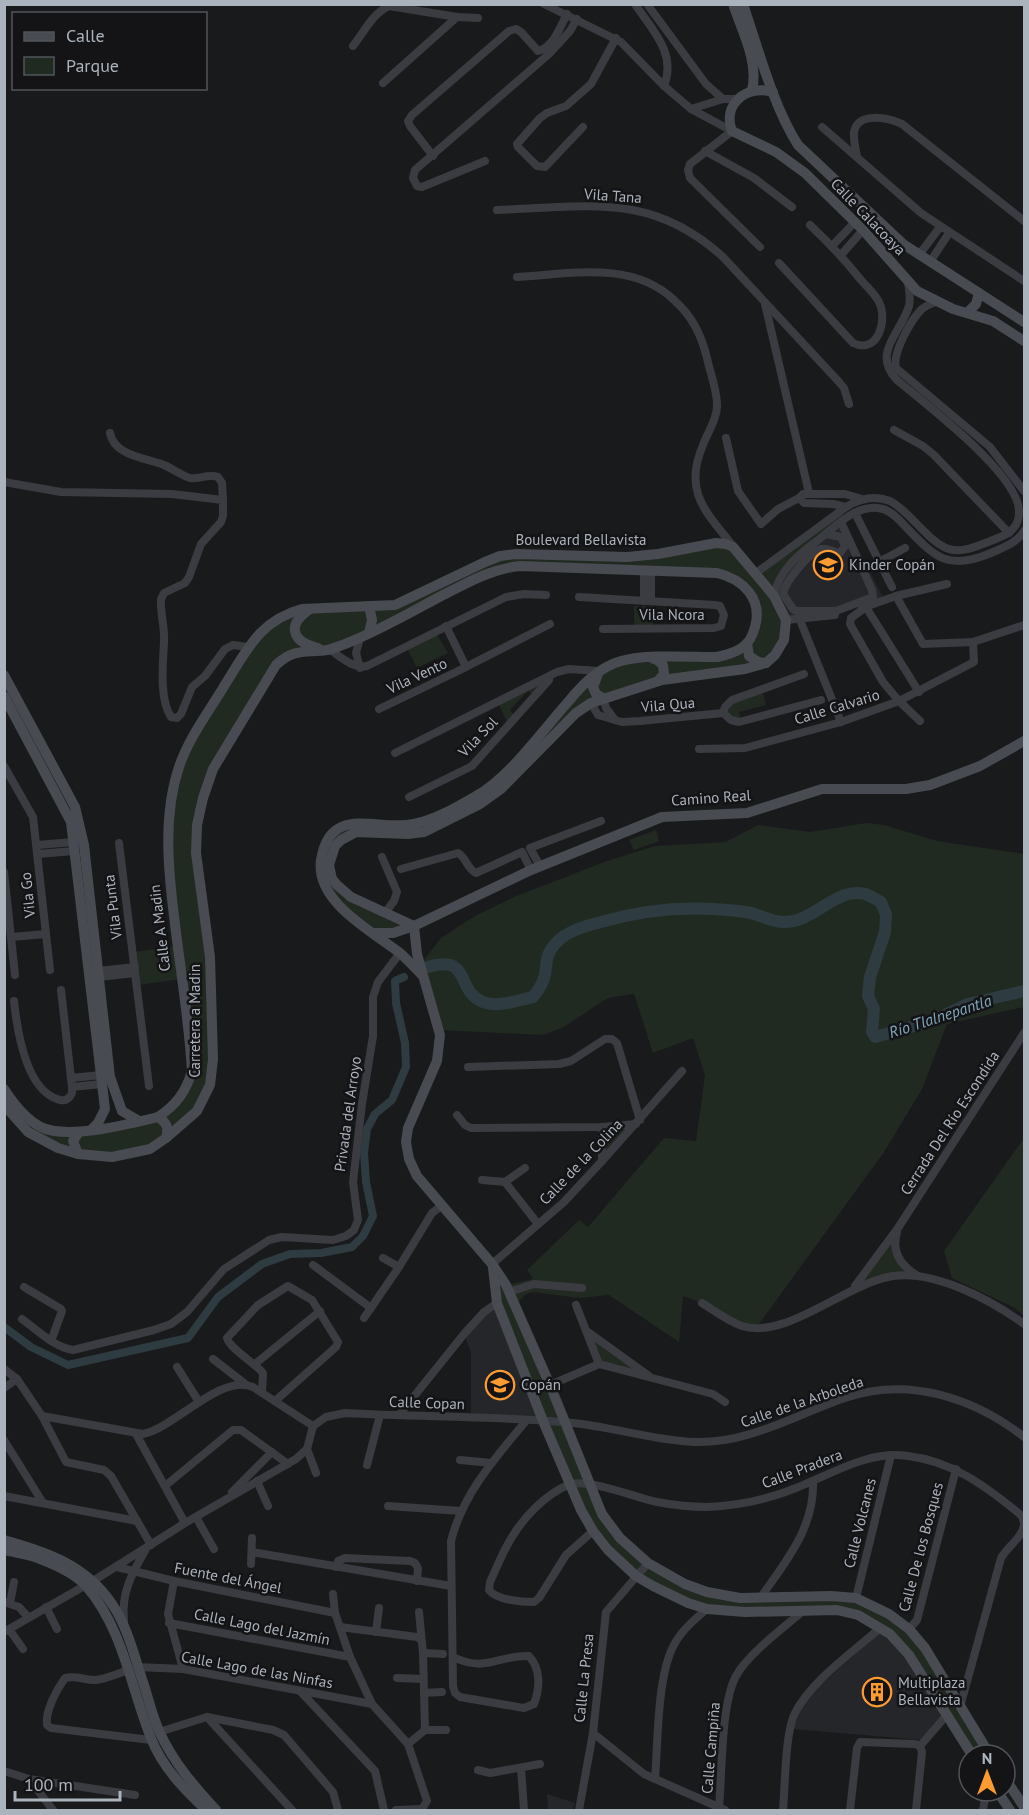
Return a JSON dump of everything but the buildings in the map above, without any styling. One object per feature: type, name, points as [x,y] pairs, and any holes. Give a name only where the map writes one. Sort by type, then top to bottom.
[{"type":"main road","points":[[734,4],[753,66],[752,90]]},
{"type":"main road","points":[[743,4],[773,92],[791,135],[798,145],[903,244],[1024,322]]},
{"type":"main road","points":[[732,131],[729,125],[730,111],[737,99],[752,90],[766,89],[773,92]]},
{"type":"main road","name":"Calle Calacoaya","points":[[732,131],[786,158],[859,226],[908,282],[925,296],[936,302],[993,321],[1024,341]]},
{"type":"main road","points":[[786,158],[798,145]]},
{"type":"main road","points":[[890,259],[892,250],[899,244],[903,244]]},
{"type":"main road","points":[[967,313],[976,304],[979,292]]},
{"type":"main road","name":"Boulevard Bellavista","points":[[171,801],[179,765],[188,747],[248,647],[262,630],[291,612],[395,605],[500,556],[532,553],[627,557],[716,543],[734,547]]},
{"type":"main road","points":[[408,956],[414,926],[344,892],[332,879],[329,865],[335,846],[356,832],[417,834],[480,804],[501,789],[576,713],[591,703],[658,681],[745,669],[766,663],[775,655],[784,640],[786,620],[774,596],[734,547]]},
{"type":"main road","points":[[680,550],[673,561],[681,572]]},
{"type":"main road","name":"Boulevard Bellavista","points":[[200,813],[207,785],[217,762],[276,665],[291,653],[328,650],[365,636],[480,576],[520,566],[717,573],[729,576],[741,583],[756,601],[756,624],[747,643]]},
{"type":"main road","points":[[365,636],[372,620],[369,606]]},
{"type":"main road","points":[[310,609],[296,622],[297,638],[302,643],[328,650]]},
{"type":"main road","points":[[747,643],[736,651],[717,657],[619,661],[600,671],[587,681],[511,767],[482,792],[422,822],[407,825],[356,822],[346,825],[331,836],[324,849],[321,876],[326,889],[341,908],[368,930],[408,956],[421,973],[440,1030],[439,1047],[437,1061],[408,1128],[406,1142],[409,1159],[417,1176],[492,1264],[509,1292],[550,1386],[588,1484],[610,1527],[648,1563],[706,1592],[724,1596],[761,1598],[831,1596],[856,1598],[889,1614],[909,1629],[925,1648],[980,1743]]},
{"type":"main road","points":[[747,643],[748,656],[758,662],[766,663]]},
{"type":"main road","points":[[652,658],[663,665],[664,674],[658,681]]},
{"type":"main road","points":[[600,671],[592,687],[596,694],[603,698]]},
{"type":"main road","points":[[4,675],[61,790],[68,814],[74,846],[105,1109],[92,1129]]},
{"type":"main road","points":[[4,696],[61,790],[75,807],[83,835],[110,1077],[122,1111],[140,1121]]},
{"type":"main road","name":"Camino Real","points":[[368,930],[393,933],[414,926],[535,868],[662,817],[747,813],[822,789],[906,789],[930,785],[980,766],[1022,742]]},
{"type":"main road","name":"Calle A Madin","points":[[4,1089],[17,1107],[43,1128],[79,1132],[158,1116],[167,1111],[183,1095],[192,1071],[168,863],[171,801]]},
{"type":"main road","name":"Carretera a Madin","points":[[4,1105],[28,1132],[58,1148],[78,1154],[112,1157],[150,1149],[197,1111],[205,1098],[213,1072],[210,957],[196,853],[200,813]]},
{"type":"main road","points":[[368,930],[361,915],[366,909],[373,908]]},
{"type":"main road","points":[[158,1116],[167,1125],[166,1138]]},
{"type":"main road","points":[[78,1154],[74,1141],[79,1132]]},
{"type":"main road","points":[[492,1264],[497,1303],[543,1421],[593,1531],[608,1550],[636,1576],[679,1599],[707,1609],[745,1612],[825,1610],[848,1612],[880,1628],[897,1641],[916,1664],[964,1743]]},
{"type":"main road","points":[[4,1540],[41,1550],[65,1560],[113,1604],[124,1628],[133,1668],[155,1736],[173,1778],[206,1810]]},
{"type":"main road","points":[[4,1550],[39,1558],[90,1583],[133,1668]]},
{"type":"main road","points":[[897,1641],[909,1629]]},
{"type":"main road","points":[[155,1736],[216,1810]]},
{"type":"main road","points":[[976,1743],[977,1737]]},
{"type":"street","name":"Calle Calacoaya","points":[[544,4],[627,46],[664,86],[691,109],[732,131]]},
{"type":"street","points":[[634,4],[664,48],[668,72],[664,86]]},
{"type":"street","points":[[353,46],[381,10],[389,6],[399,5],[457,17],[478,18]]},
{"type":"street","points":[[643,17],[650,8],[706,84],[723,99]]},
{"type":"street","points":[[538,51],[548,47],[567,14]]},
{"type":"street","points":[[383,83],[457,17]]},
{"type":"street","points":[[485,161],[422,187],[417,186],[413,174],[545,58],[577,19]]},
{"type":"street","points":[[433,156],[410,126],[408,121],[412,115],[509,31],[516,29],[521,32],[545,58]]},
{"type":"street","points":[[583,127],[548,165],[541,168],[517,144],[540,118],[566,106],[591,84],[615,38]]},
{"type":"street","points":[[691,109],[723,99],[737,99]]},
{"type":"street","points":[[857,157],[854,130],[859,122],[867,119],[891,119],[902,124],[1024,221]]},
{"type":"street","points":[[822,128],[901,197],[940,227],[1024,281]]},
{"type":"street","points":[[732,131],[690,164],[688,170],[690,178],[760,247]]},
{"type":"street","points":[[705,151],[754,178],[792,207]]},
{"type":"street","name":"Vila Tana","points":[[497,210],[612,207],[636,209],[679,224],[706,241],[723,256],[839,382],[844,388],[849,404]]},
{"type":"street","points":[[779,262],[853,343],[861,347],[869,346],[875,340],[882,324],[878,299],[841,255],[810,225]]},
{"type":"street","points":[[832,246],[859,226]]},
{"type":"street","points":[[841,255],[859,226]]},
{"type":"street","points":[[919,255],[940,227]]},
{"type":"street","points":[[930,262],[949,233]]},
{"type":"street","points":[[517,277],[605,272],[631,275],[648,281],[668,294],[687,313],[700,333],[717,404],[716,413],[694,468],[699,500],[734,547]]},
{"type":"street","points":[[726,438],[738,491],[761,524],[777,509],[803,494],[849,494],[862,499],[882,499],[897,505],[933,540],[952,550],[970,550],[1009,533],[1017,524],[1020,508],[1017,499],[995,468],[974,445],[888,371],[887,352],[909,303],[908,282]]},
{"type":"street","points":[[936,302],[920,310],[897,350],[896,368],[990,447],[1024,491]]},
{"type":"street","name":"Vila Tana","points":[[765,303],[809,493]]},
{"type":"street","points":[[902,322],[908,322],[910,328]]},
{"type":"street","points":[[894,430],[933,454],[1009,533]]},
{"type":"street","points":[[110,433],[111,441],[140,459],[160,464],[192,478],[209,475],[218,477],[222,483],[224,516],[221,522],[201,544],[185,583],[164,593],[161,599],[165,704],[171,717],[181,714],[192,687],[205,676],[225,649],[233,645],[248,647]]},
{"type":"street","points":[[4,482],[61,492],[172,494],[223,500]]},
{"type":"street","points":[[799,498],[804,503],[833,504],[844,508]]},
{"type":"street","points":[[756,573],[844,508],[862,499]]},
{"type":"street","points":[[826,534],[841,537],[845,546],[840,553],[825,548],[817,550],[793,575],[785,586],[783,594],[796,611],[836,610],[873,597],[844,520],[844,508]]},
{"type":"street","points":[[774,596],[779,579],[794,559],[844,520],[869,508],[886,510],[899,519],[931,552],[943,559],[975,560],[1012,543],[1021,537],[1024,531]]},
{"type":"street","points":[[855,513],[892,586]]},
{"type":"street","points":[[879,562],[905,548]]},
{"type":"street","name":"Vila Ncora","points":[[647,572],[647,601]]},
{"type":"street","points":[[786,620],[833,615],[866,607],[896,596],[947,584]]},
{"type":"street","name":"Vila Vento","points":[[360,668],[506,597],[524,594],[546,595]]},
{"type":"street","points":[[896,596],[923,644],[973,642],[1024,625]]},
{"type":"street","name":"Vila Ncora","points":[[579,597],[715,605],[720,606],[723,611],[724,621],[721,626],[714,628],[603,629]]},
{"type":"street","points":[[866,607],[850,621],[883,682],[899,702],[920,721]]},
{"type":"street","points":[[866,607],[919,692]]},
{"type":"street","points":[[800,620],[841,722]]},
{"type":"street","name":"Vila Vento","points":[[379,708],[550,624]]},
{"type":"street","name":"Vila Vento","points":[[446,626],[466,667]]},
{"type":"street","points":[[360,668],[356,653],[365,636]]},
{"type":"street","name":"Calle Calvario","points":[[699,749],[745,748],[841,722],[899,702],[974,662],[973,642]]},
{"type":"street","points":[[328,650],[360,668]]},
{"type":"street","points":[[569,669],[587,681]]},
{"type":"street","name":"Vila Sol","points":[[395,753],[569,669],[600,671]]},
{"type":"street","points":[[723,713],[732,700],[804,675]]},
{"type":"street","name":"Vila Sol","points":[[409,797],[472,766],[552,676]]},
{"type":"street","points":[[603,698],[606,708],[615,720]]},
{"type":"street","name":"Vila Qua","points":[[615,720],[640,722],[723,713],[731,720],[746,721],[821,700]]},
{"type":"street","points":[[591,703],[598,715],[615,720]]},
{"type":"street","name":"Vila Go","points":[[4,766],[31,811],[37,845],[50,970]]},
{"type":"street","points":[[400,869],[458,853],[476,873],[530,848],[601,821]]},
{"type":"street","name":"Vila Punta","points":[[119,843],[149,1086]]},
{"type":"street","points":[[37,845],[74,846]]},
{"type":"street","name":"Vila Go","points":[[38,854],[74,846]]},
{"type":"street","points":[[530,848],[535,868]]},
{"type":"street","points":[[522,852],[535,868]]},
{"type":"street","points":[[382,857],[397,892],[386,913]]},
{"type":"street","name":"Vila Go","points":[[4,872],[15,975]]},
{"type":"street","name":"Vila Go","points":[[11,937],[46,934]]},
{"type":"street","name":"Privada del Arroyo","points":[[22,1319],[65,1349],[82,1349],[154,1330],[171,1324],[187,1312],[224,1269],[269,1240],[282,1238],[333,1240],[346,1236],[354,1230],[358,1220],[353,1182],[373,1036],[373,997],[378,982],[408,956]]},
{"type":"street","points":[[98,974],[135,970]]},
{"type":"street","points":[[14,1001],[25,1058],[40,1087],[61,1101],[70,1097],[72,1082],[61,990]]},
{"type":"street","name":"Cerrada Del Río Escondida","points":[[852,1289],[898,1228],[1024,1033]]},
{"type":"street","points":[[457,1115],[465,1125],[471,1128],[602,1127],[638,1122],[617,1043],[612,1038],[605,1039],[570,1061],[559,1064],[468,1067]]},
{"type":"street","name":"Calle de la Colina","points":[[492,1264],[564,1202],[682,1071]]},
{"type":"street","points":[[72,1082],[101,1080]]},
{"type":"street","points":[[602,1127],[602,1161]]},
{"type":"street","points":[[482,1180],[505,1182],[525,1168]]},
{"type":"street","points":[[505,1182],[538,1224]]},
{"type":"street","points":[[364,1318],[399,1268],[432,1213],[441,1206]]},
{"type":"street","points":[[898,1228],[894,1240],[897,1257],[908,1269],[919,1276],[956,1287],[1000,1308],[1024,1324]]},
{"type":"street","points":[[383,1258],[399,1268]]},
{"type":"street","points":[[313,1264],[371,1308]]},
{"type":"street","points":[[702,1303],[743,1326],[766,1328],[793,1320],[852,1289],[893,1276],[919,1276]]},
{"type":"street","points":[[509,1292],[534,1284],[582,1288]]},
{"type":"street","points":[[262,1392],[263,1373],[229,1344],[227,1338],[258,1305],[288,1286],[312,1300],[338,1342],[336,1347],[275,1401]]},
{"type":"street","points":[[24,1287],[63,1311],[51,1341]]},
{"type":"street","points":[[399,1415],[464,1334],[484,1312],[497,1303]]},
{"type":"street","points":[[576,1305],[599,1364]]},
{"type":"street","points":[[255,1364],[320,1311]]},
{"type":"street","points":[[587,1331],[654,1380]]},
{"type":"street","points":[[23,1649],[7,1630],[117,1567],[196,1516],[288,1464],[306,1449],[313,1426],[262,1392],[244,1383],[213,1359]]},
{"type":"street","points":[[550,1386],[599,1364],[713,1394],[725,1402]]},
{"type":"street","points":[[177,1367],[198,1401]]},
{"type":"street","points":[[4,1369],[17,1379],[42,1416],[66,1462],[108,1472],[149,1546]]},
{"type":"street","points":[[4,1388],[17,1379]]},
{"type":"street","points":[[42,1416],[136,1434],[150,1433],[198,1401],[244,1383]]},
{"type":"street","name":"Calle de la Arboleda","points":[[543,1421],[619,1430],[672,1440],[716,1442],[752,1434],[866,1392],[909,1390],[966,1402],[990,1413],[1024,1437]]},
{"type":"street","name":"Calle Copan","points":[[313,1426],[333,1414],[345,1413],[543,1421]]},
{"type":"street","points":[[367,1465],[380,1415]]},
{"type":"street","points":[[453,1657],[474,1665],[529,1656],[535,1662],[537,1672],[537,1696],[534,1704],[524,1708],[460,1698],[453,1686],[451,1540],[461,1511],[487,1463],[526,1420]]},
{"type":"street","points":[[165,1486],[232,1430],[237,1429],[288,1464]]},
{"type":"street","points":[[136,1434],[185,1523]]},
{"type":"street","points":[[4,1440],[42,1503]]},
{"type":"street","points":[[306,1449],[316,1473]]},
{"type":"street","points":[[225,1500],[272,1452]]},
{"type":"street","name":"Calle Pradera","points":[[570,1484],[588,1484],[657,1502],[707,1507],[730,1505],[770,1497],[873,1457],[891,1455],[924,1458],[956,1469],[981,1483],[1022,1516],[1024,1524],[1023,1532],[1006,1549],[999,1565],[960,1708]]},
{"type":"street","name":"Calle Volcanes","points":[[856,1598],[891,1455]]},
{"type":"street","points":[[460,1460],[487,1463]]},
{"type":"street","name":"Calle De los Bosques","points":[[909,1629],[917,1620],[956,1469]]},
{"type":"street","points":[[257,1481],[268,1506]]},
{"type":"street","points":[[761,1598],[796,1548],[802,1535],[812,1501],[813,1481]]},
{"type":"street","points":[[570,1484],[549,1497],[529,1515],[512,1537],[490,1582],[489,1590],[498,1596],[534,1602],[539,1598],[566,1555],[593,1531]]},
{"type":"street","points":[[4,1496],[137,1521]]},
{"type":"street","points":[[388,1506],[461,1511]]},
{"type":"street","points":[[196,1516],[214,1549]]},
{"type":"street","points":[[251,1564],[252,1538]]},
{"type":"street","points":[[124,1628],[126,1586],[149,1546]]},
{"type":"street","points":[[252,1552],[451,1586]]},
{"type":"street","points":[[336,1567],[338,1561],[345,1558],[410,1562],[415,1563],[418,1568],[417,1581]]},
{"type":"street","name":"Calle La Presa","points":[[579,1810],[593,1733],[606,1612],[648,1563]]},
{"type":"street","name":"Fuente del Ángel","points":[[117,1567],[174,1581],[335,1613]]},
{"type":"street","points":[[174,1581],[168,1614],[183,1669]]},
{"type":"street","points":[[14,1582],[7,1603],[19,1607],[28,1617]]},
{"type":"street","points":[[333,1594],[335,1613],[350,1657],[372,1704],[408,1744],[427,1801],[422,1809],[396,1810]]},
{"type":"street","points":[[46,1607],[57,1629]]},
{"type":"street","points":[[376,1632],[379,1608]]},
{"type":"street","points":[[655,1779],[665,1666],[675,1643],[707,1609]]},
{"type":"street","name":"Calle Campiña","points":[[722,1809],[727,1709],[730,1691],[736,1676],[751,1658],[802,1611]]},
{"type":"street","points":[[419,1612],[423,1653],[425,1730]]},
{"type":"street","name":"Calle Lago del Jazmín","points":[[169,1623],[350,1657]]},
{"type":"street","points":[[340,1627],[417,1636],[420,1639]]},
{"type":"street","points":[[783,1810],[790,1729],[794,1714],[823,1678],[880,1628]]},
{"type":"street","points":[[423,1653],[443,1653]]},
{"type":"street","name":"Calle Lago de las Ninfas","points":[[155,1736],[51,1728],[47,1725],[46,1718],[65,1678],[74,1676],[92,1680],[133,1668],[183,1669],[372,1704]]},
{"type":"street","points":[[397,1678],[423,1679]]},
{"type":"street","points":[[300,1691],[375,1771],[384,1810]]},
{"type":"street","points":[[424,1693],[442,1692]]},
{"type":"street","points":[[920,1746],[946,1716]]},
{"type":"street","points":[[155,1736],[207,1717],[273,1730],[284,1735],[333,1792],[338,1810]]},
{"type":"street","points":[[207,1717],[292,1810]]},
{"type":"street","points":[[408,1744],[425,1730],[446,1730]]},
{"type":"street","points":[[593,1733],[633,1767],[722,1809]]},
{"type":"street","points":[[850,1810],[857,1748],[860,1742],[920,1746]]},
{"type":"street","points":[[916,1810],[922,1752],[920,1746]]},
{"type":"street","points":[[478,1770],[490,1773],[540,1764]]},
{"type":"street","points":[[521,1768],[524,1810]]},
{"type":"street","points":[[4,1771],[29,1779],[135,1795]]},
{"type":"street","points":[[29,1779],[53,1810]]},
{"type":"shaded area","name":"Kinder Copán","points":[[843,521],[883,597],[837,613],[786,620],[776,585],[784,571]]},
{"type":"shaded area","name":"Copán","points":[[497,1303],[543,1421],[471,1418],[471,1352],[464,1334]]},
{"type":"shaded area","name":"Multiplaza Bellavista","points":[[880,1632],[897,1645],[943,1716],[922,1740],[793,1729],[803,1704],[815,1690]]},
{"type":"shaded area","points":[[547,1794],[575,1803],[573,1810],[548,1810]]},
{"type":"green space","points":[[841,511],[846,519],[803,552],[785,571],[779,582],[774,595],[782,609],[786,628],[783,642],[768,662],[737,671],[655,682],[590,703],[576,712],[509,781],[468,810],[420,833],[362,831],[351,833],[341,840],[332,853],[330,867],[334,880],[356,900],[414,926],[397,932],[384,934],[371,930],[347,913],[333,899],[325,884],[321,868],[322,851],[330,836],[338,829],[357,823],[408,825],[418,823],[482,793],[499,780],[589,679],[602,669],[627,660],[712,657],[730,653],[745,644],[754,628],[757,615],[755,602],[748,589],[740,582],[717,573],[520,566],[480,577],[357,639],[335,647],[300,652],[284,659],[276,665],[213,769],[197,825],[196,853],[210,957],[213,1059],[210,1085],[197,1111],[150,1149],[112,1157],[78,1154],[58,1148],[28,1132],[5,1105],[4,1089],[21,1111],[37,1125],[55,1131],[84,1131],[158,1117],[175,1103],[187,1085],[192,1071],[189,1035],[172,918],[169,878],[168,839],[171,802],[183,755],[195,733],[250,646],[277,620],[302,609],[395,605],[485,562],[500,556],[515,554],[633,556],[672,551],[706,543],[720,543],[735,549],[756,573]]},
{"type":"green space","points":[[634,606],[653,606],[653,627],[634,627]]},
{"type":"green space","points":[[435,631],[448,653],[417,668],[406,646]]},
{"type":"green space","points":[[552,676],[535,696],[528,691],[510,710],[516,717],[509,726],[498,703]]},
{"type":"green space","points":[[762,690],[766,705],[739,712],[742,721],[731,720],[725,707]]},
{"type":"green space","points":[[866,823],[884,825],[937,841],[1024,854],[1024,1007],[947,1024],[922,1089],[884,1152],[756,1328],[743,1326],[702,1303],[683,1296],[679,1342],[609,1295],[579,1298],[533,1292],[526,1294],[515,1306],[602,1514],[648,1563],[707,1592],[833,1598],[870,1606],[908,1632],[931,1663],[979,1743],[969,1743],[927,1674],[862,1613],[730,1612],[653,1586],[593,1531],[497,1303],[492,1264],[506,1285],[533,1279],[527,1270],[579,1220],[588,1227],[664,1138],[696,1141],[705,1075],[693,1038],[653,1053],[634,994],[608,998],[562,1028],[543,1035],[439,1030],[420,965],[441,938],[475,916],[514,897],[607,861],[655,846],[726,842],[758,825],[810,832]]},
{"type":"green space","points":[[656,830],[659,841],[634,850],[629,840]]},
{"type":"green space","points":[[176,946],[181,979],[138,985],[134,952]]},
{"type":"green space","points":[[636,1124],[602,1161],[602,1127]]},
{"type":"green space","points":[[1024,1138],[1024,1316],[1015,1308],[952,1278],[944,1251]]},
{"type":"green space","points":[[895,1234],[896,1258],[901,1267],[911,1275],[857,1287]]},
{"type":"green space","points":[[587,1331],[654,1380],[599,1364]]},
{"type":"waterway","name":"Río Tlalnepantla","points":[[428,967],[451,965],[457,969],[474,997],[489,1004],[508,1003],[533,997],[545,976],[547,958],[552,948],[565,935],[589,925],[636,914],[691,908],[746,912],[774,921],[787,922],[803,918],[837,898],[855,893],[867,895],[881,902],[886,915],[885,932],[870,977],[868,996],[874,1009],[872,1032],[875,1037],[932,1021],[968,1004],[1024,991]]},
{"type":"waterway","name":"Río Tlalnepantla","points":[[4,1327],[31,1347],[68,1365],[188,1338],[218,1297],[262,1264],[290,1254],[321,1253],[352,1247],[363,1236],[373,1216],[366,1182],[364,1153],[367,1129],[375,1114],[392,1100],[406,1067],[405,1043],[396,1003],[395,981],[404,977]]},
{"type":"place","name":"Kinder Copán","points":[[828,565]]},
{"type":"place","name":"Copán","points":[[500,1385]]},
{"type":"place","name":"Multiplaza Bellavista","points":[[877,1692]]}]
